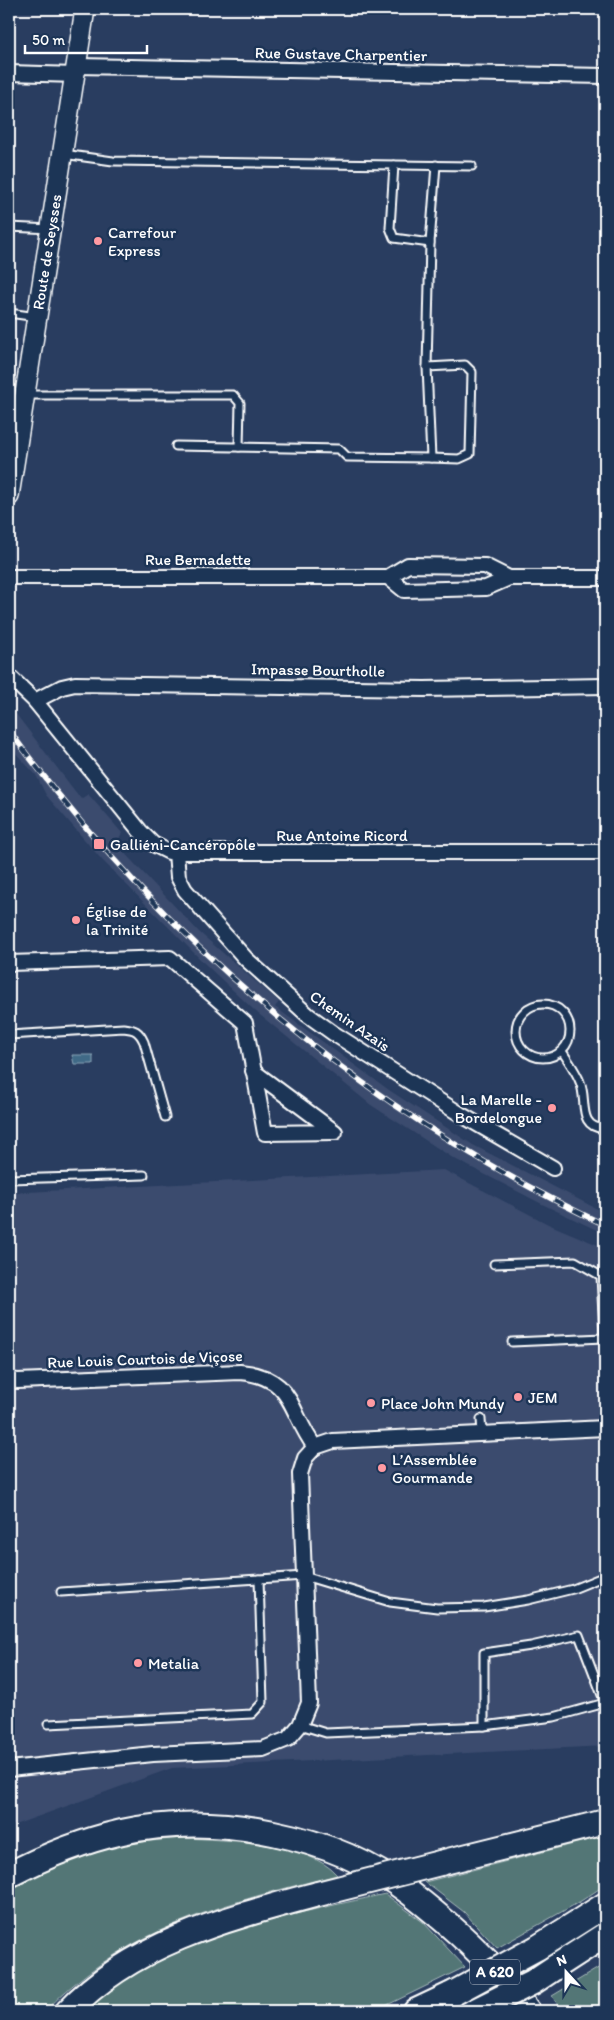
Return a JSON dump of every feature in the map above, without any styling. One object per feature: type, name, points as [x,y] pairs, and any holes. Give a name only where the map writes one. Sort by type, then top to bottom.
[{"type":"highway","points":[[68,2011],[81,1998],[120,1969],[159,1947],[201,1928],[318,1894],[605,1822]]},
{"type":"highway","points":[[9,1875],[43,1858],[84,1842],[123,1832],[172,1826],[209,1825],[257,1830],[293,1837],[336,1852],[376,1872],[410,1893],[473,1948],[498,1973],[528,2011]]},
{"type":"highway","name":"A 620","points":[[416,2011],[452,1994],[537,1948],[605,1905]]},
{"type":"highway","name":"A 620","points":[[475,2011],[533,1982],[605,1935]]},
{"type":"main road","name":"Route de Seysses","points":[[9,496],[85,9]]},
{"type":"street","name":"Rue Gustave Charpentier","points":[[9,73],[76,70],[605,76]]},
{"type":"street","name":"Rue Bernadette","points":[[9,576],[388,577],[408,565],[485,566],[509,578]]},
{"type":"street","name":"Rue Bernadette","points":[[388,577],[404,590],[486,588],[509,578],[605,578]]},
{"type":"street","name":"Rue Antoine Ricord","points":[[9,676],[35,701],[140,831],[161,850],[176,853],[605,852]]},
{"type":"street","name":"Impasse Bourtholle","points":[[35,701],[62,687],[75,684],[424,689],[605,686]]},
{"type":"street","name":"Chemin Azaïs","points":[[176,853],[178,877],[185,890],[246,959],[308,1015],[460,1114],[554,1168]]},
{"type":"street","points":[[9,963],[170,958],[245,1023],[253,1071],[265,1133],[335,1132],[253,1071]]},
{"type":"street","name":"Rue Louis Courtois de Viçose","points":[[9,1380],[255,1373],[266,1377],[287,1394],[306,1436],[315,1447]]},
{"type":"street","points":[[9,1769],[154,1754],[263,1749],[288,1739],[300,1725],[309,1703],[300,1474],[305,1458],[315,1447],[333,1441],[605,1428]]},
{"type":"lane","points":[[63,154],[113,161],[472,166]]},
{"type":"lane","points":[[394,164],[390,228],[394,238],[430,243]]},
{"type":"lane","points":[[431,458],[427,366],[430,243],[436,165]]},
{"type":"lane","points":[[9,227],[51,229]]},
{"type":"lane","points":[[9,313],[37,317]]},
{"type":"lane","points":[[176,446],[338,449],[347,457],[459,459],[470,454],[472,372],[465,366],[427,366]]},
{"type":"lane","points":[[25,395],[233,395],[240,403],[239,447]]},
{"type":"lane","points":[[548,1003],[560,1008],[568,1017],[571,1029],[569,1041],[562,1051],[551,1057],[539,1058],[527,1053],[519,1044],[516,1032],[518,1020],[525,1010],[536,1004],[548,1003]]},
{"type":"lane","points":[[9,1035],[123,1028],[135,1029],[144,1042],[165,1117]]},
{"type":"lane","points":[[562,1051],[581,1083],[586,1117],[593,1126],[605,1129]]},
{"type":"lane","points":[[9,1179],[144,1174]]},
{"type":"lane","points":[[494,1264],[575,1261],[601,1276],[605,1355]]},
{"type":"lane","points":[[512,1342],[604,1338]]},
{"type":"lane","points":[[482,1419],[482,1434]]},
{"type":"lane","points":[[61,1592],[304,1576],[390,1602],[437,1608],[484,1607],[528,1600],[574,1589],[605,1576]]},
{"type":"lane","points":[[48,1724],[252,1714],[264,1702],[259,1579]]},
{"type":"lane","points":[[300,1725],[326,1733],[484,1726],[554,1717],[605,1703],[579,1635],[531,1646],[484,1653],[484,1726]]},
{"type":"shaded area","points":[[9,705],[81,799],[88,794],[122,833],[116,844],[199,932],[279,1002],[275,1007],[389,1090],[473,1145],[605,1213],[605,1234],[453,1158],[371,1105],[255,1011],[204,963],[102,860],[46,795],[36,775],[9,746]]},
{"type":"shaded area","points":[[72,1055],[93,1055],[93,1064],[74,1064]]},
{"type":"shaded area","points":[[444,1170],[548,1224],[605,1248],[605,1746],[172,1768],[9,1827],[9,1193]]},
{"type":"green space","points":[[605,1836],[605,1885],[581,1901],[497,1948],[464,1912],[425,1882]]},
{"type":"green space","points":[[184,1838],[243,1842],[287,1849],[324,1864],[337,1875],[239,1901],[176,1924],[116,1954],[88,1973],[46,2011],[9,2011],[9,1889],[49,1867],[87,1853],[129,1844]]},
{"type":"green space","points":[[385,1894],[423,1922],[465,1967],[375,2011],[85,2011],[117,1985],[151,1964],[188,1947],[266,1921]]},
{"type":"green space","points":[[605,1964],[605,2011],[562,2011],[552,1996]]},
{"type":"railway","points":[[9,730],[69,808],[134,881],[203,951],[276,1015],[353,1075],[433,1130],[517,1180],[605,1225]]},
{"type":"place","name":"Carrefour Express","points":[[98,241]]},
{"type":"place","name":"Galliéni-Cancéropôle","points":[[99,844]]},
{"type":"place","name":"Église de la Trinité","points":[[76,920]]},
{"type":"place","name":"La Marelle - Bordelongue","points":[[552,1108]]},
{"type":"place","name":"JEM","points":[[518,1397]]},
{"type":"place","name":"Place John Mundy","points":[[371,1403]]},
{"type":"place","name":"L’Assemblée Gourmande","points":[[382,1468]]},
{"type":"place","name":"Metalia","points":[[138,1663]]}]
